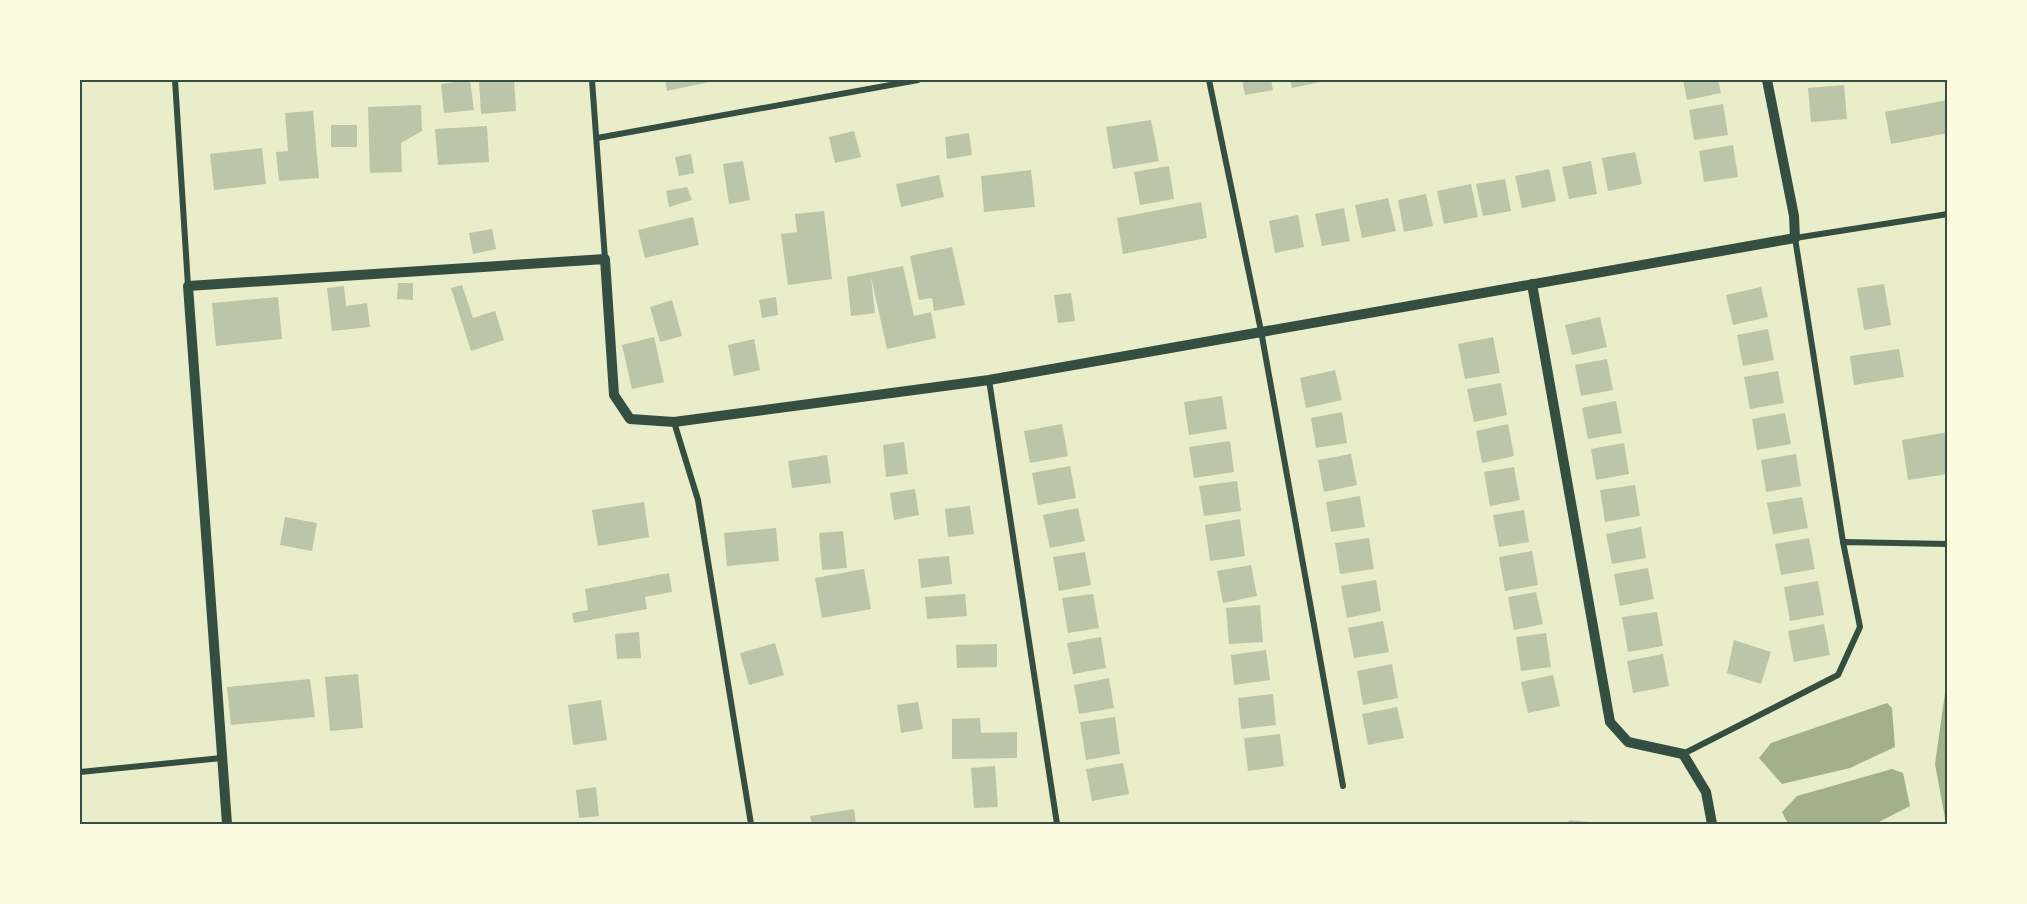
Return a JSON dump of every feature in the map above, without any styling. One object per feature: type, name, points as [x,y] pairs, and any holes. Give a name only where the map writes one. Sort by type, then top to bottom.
[{"type":"street","points":[[175,80],[227,825]]},
{"type":"street","points":[[592,80],[615,395],[630,419],[674,422],[989,380],[1795,238],[1947,214]]},
{"type":"street","points":[[597,138],[918,80]]},
{"type":"street","points":[[1209,80],[1261,331],[1343,786]]},
{"type":"street","points":[[1532,284],[1610,722],[1628,742],[1683,754],[1838,675],[1860,627],[1843,542],[1795,238],[1794,216],[1767,80]]},
{"type":"street","points":[[188,286],[605,259]]},
{"type":"street","points":[[989,380],[1057,825]]},
{"type":"street","points":[[674,422],[699,500],[751,825]]},
{"type":"street","points":[[1843,542],[1947,544]]},
{"type":"street","points":[[1683,754],[1706,792],[1712,825]]},
{"type":"street","points":[[80,772],[222,758]]},
{"type":"shaded area","points":[[1947,679],[1948,824],[1946,824],[1935,764]]},
{"type":"shaded area","points":[[1887,703],[1892,708],[1895,747],[1850,768],[1782,784],[1759,758],[1771,743]]},
{"type":"shaded area","points":[[1892,769],[1903,773],[1910,806],[1875,824],[1788,824],[1782,812],[1797,796]]},
{"type":"building","points":[[470,80],[474,110],[444,113],[441,84]]},
{"type":"building","points":[[479,80],[514,80],[516,111],[481,114]]},
{"type":"building","points":[[665,80],[709,80],[709,82],[667,91]]},
{"type":"building","points":[[1242,80],[1271,80],[1273,90],[1245,95]]},
{"type":"building","points":[[1290,80],[1319,80],[1320,82],[1292,88]]},
{"type":"building","points":[[1683,80],[1718,80],[1721,93],[1687,100]]},
{"type":"building","points":[[1844,85],[1847,119],[1811,122],[1808,88]]},
{"type":"building","points":[[1947,100],[1948,133],[1891,144],[1885,112]]},
{"type":"building","points":[[1723,104],[1728,135],[1694,140],[1689,110]]},
{"type":"building","points":[[421,105],[422,131],[401,143],[402,172],[370,173],[368,107]]},
{"type":"building","points":[[313,111],[319,178],[279,181],[276,152],[288,151],[285,113]]},
{"type":"building","points":[[1151,120],[1159,161],[1113,169],[1106,127]]},
{"type":"building","points":[[331,125],[357,125],[357,147],[331,147]]},
{"type":"building","points":[[487,126],[489,162],[438,165],[435,129]]},
{"type":"building","points":[[854,131],[861,157],[835,163],[829,137]]},
{"type":"building","points":[[969,133],[972,155],[947,159],[945,137]]},
{"type":"building","points":[[1733,145],[1738,177],[1704,182],[1699,151]]},
{"type":"building","points":[[262,148],[266,184],[214,190],[210,154]]},
{"type":"building","points":[[1635,152],[1642,184],[1608,191],[1602,158]]},
{"type":"building","points":[[691,154],[694,173],[679,176],[675,157]]},
{"type":"building","points":[[743,161],[750,200],[729,204],[723,164]]},
{"type":"building","points":[[1591,161],[1597,194],[1569,199],[1562,167]]},
{"type":"building","points":[[1169,166],[1174,199],[1140,205],[1134,172]]},
{"type":"building","points":[[1549,169],[1556,201],[1522,208],[1515,176]]},
{"type":"building","points":[[1031,170],[1035,207],[984,212],[981,176]]},
{"type":"building","points":[[939,175],[944,197],[901,207],[896,184]]},
{"type":"building","points":[[1505,179],[1511,211],[1483,216],[1476,184]]},
{"type":"building","points":[[1471,184],[1478,217],[1444,224],[1437,191]]},
{"type":"building","points":[[687,187],[692,200],[669,207],[666,191]]},
{"type":"building","points":[[1426,194],[1433,226],[1404,232],[1398,200]]},
{"type":"building","points":[[1388,198],[1396,231],[1362,238],[1355,205]]},
{"type":"building","points":[[1201,202],[1207,238],[1123,254],[1117,218]]},
{"type":"building","points":[[1344,208],[1350,241],[1322,246],[1315,214]]},
{"type":"building","points":[[824,211],[832,279],[788,285],[781,234],[797,232],[795,214]]},
{"type":"building","points":[[1298,215],[1304,247],[1275,253],[1269,221]]},
{"type":"building","points":[[693,217],[699,245],[645,258],[638,230]]},
{"type":"building","points":[[492,229],[496,249],[473,254],[469,233]]},
{"type":"building","points":[[952,247],[965,305],[934,311],[932,298],[919,300],[910,256]]},
{"type":"building","points":[[903,266],[914,316],[931,312],[936,338],[887,349],[871,277],[875,313],[851,316],[847,277]]},
{"type":"building","points":[[398,283],[413,283],[413,300],[397,299]]},
{"type":"building","points":[[1884,284],[1891,325],[1864,330],[1857,288]]},
{"type":"building","points":[[462,285],[473,318],[495,311],[504,340],[471,351],[451,288]]},
{"type":"building","points":[[344,286],[346,306],[367,303],[370,327],[332,331],[327,288]]},
{"type":"building","points":[[1761,287],[1768,317],[1733,325],[1726,295]]},
{"type":"building","points":[[1071,293],[1075,321],[1058,323],[1054,295]]},
{"type":"building","points":[[278,297],[282,339],[216,346],[212,303]]},
{"type":"building","points":[[776,297],[778,315],[762,318],[759,300]]},
{"type":"building","points":[[672,300],[682,336],[660,342],[650,307]]},
{"type":"building","points":[[1600,317],[1607,347],[1572,355],[1565,325]]},
{"type":"building","points":[[1768,329],[1774,360],[1743,366],[1737,335]]},
{"type":"building","points":[[654,337],[664,382],[632,389],[622,345]]},
{"type":"building","points":[[1493,337],[1500,373],[1465,379],[1458,344]]},
{"type":"building","points":[[754,339],[760,370],[734,376],[728,345]]},
{"type":"building","points":[[1899,349],[1904,377],[1854,385],[1850,356]]},
{"type":"building","points":[[1607,359],[1613,390],[1581,396],[1575,365]]},
{"type":"building","points":[[1335,370],[1342,400],[1306,408],[1300,378]]},
{"type":"building","points":[[1778,371],[1784,403],[1750,409],[1744,377]]},
{"type":"building","points":[[1501,383],[1507,415],[1474,422],[1467,389]]},
{"type":"building","points":[[1222,396],[1227,429],[1189,435],[1184,402]]},
{"type":"building","points":[[1616,401],[1622,433],[1588,439],[1582,408]]},
{"type":"building","points":[[1342,412],[1347,443],[1316,448],[1311,418]]},
{"type":"building","points":[[1785,413],[1791,444],[1757,450],[1752,419]]},
{"type":"building","points":[[1062,424],[1068,456],[1030,463],[1024,431]]},
{"type":"building","points":[[1508,424],[1514,456],[1482,463],[1476,431]]},
{"type":"building","points":[[1948,432],[1948,474],[1908,480],[1902,440]]},
{"type":"building","points":[[1230,441],[1234,472],[1194,478],[1189,447]]},
{"type":"building","points":[[904,442],[908,474],[886,477],[883,445]]},
{"type":"building","points":[[1624,443],[1629,474],[1596,480],[1591,449]]},
{"type":"building","points":[[1351,454],[1357,485],[1324,492],[1318,460]]},
{"type":"building","points":[[1796,454],[1801,486],[1766,492],[1761,460]]},
{"type":"building","points":[[827,455],[831,483],[792,488],[788,461]]},
{"type":"building","points":[[1070,466],[1076,498],[1038,505],[1032,473]]},
{"type":"building","points":[[1514,467],[1520,500],[1490,506],[1484,472]]},
{"type":"building","points":[[1237,481],[1241,511],[1204,516],[1199,486]]},
{"type":"building","points":[[1635,485],[1640,516],[1605,522],[1600,490]]},
{"type":"building","points":[[915,489],[919,515],[894,520],[890,493]]},
{"type":"building","points":[[1360,496],[1365,527],[1331,532],[1326,502]]},
{"type":"building","points":[[1802,497],[1808,528],[1773,534],[1767,503]]},
{"type":"building","points":[[644,502],[649,537],[598,546],[592,510]]},
{"type":"building","points":[[970,506],[974,534],[948,537],[945,509]]},
{"type":"building","points":[[1078,508],[1085,541],[1050,548],[1043,515]]},
{"type":"building","points":[[1524,510],[1529,542],[1499,547],[1493,515]]},
{"type":"building","points":[[285,517],[317,523],[312,551],[280,545]]},
{"type":"building","points":[[1240,519],[1245,556],[1210,561],[1205,525]]},
{"type":"building","points":[[1641,527],[1646,558],[1612,564],[1606,534]]},
{"type":"building","points":[[776,528],[779,561],[727,566],[724,533]]},
{"type":"building","points":[[843,531],[847,568],[822,570],[819,533]]},
{"type":"building","points":[[1369,538],[1374,569],[1340,574],[1335,543]]},
{"type":"building","points":[[1809,538],[1815,569],[1781,575],[1775,544]]},
{"type":"building","points":[[1532,551],[1538,585],[1505,591],[1499,557]]},
{"type":"building","points":[[1085,552],[1091,585],[1059,591],[1053,557]]},
{"type":"building","points":[[949,556],[952,584],[921,588],[918,559]]},
{"type":"building","points":[[1251,565],[1257,596],[1223,603],[1217,571]]},
{"type":"building","points":[[1648,568],[1654,599],[1620,606],[1614,574]]},
{"type":"building","points":[[864,569],[871,609],[822,618],[815,578]]},
{"type":"building","points":[[669,573],[672,592],[645,597],[647,609],[574,623],[572,613],[588,610],[585,589]]},
{"type":"building","points":[[1376,580],[1381,611],[1347,618],[1341,586]]},
{"type":"building","points":[[1818,581],[1824,615],[1790,621],[1784,587]]},
{"type":"building","points":[[1536,592],[1543,624],[1514,630],[1508,597]]},
{"type":"building","points":[[965,594],[967,616],[927,619],[925,597]]},
{"type":"building","points":[[1093,594],[1099,628],[1068,633],[1062,598]]},
{"type":"building","points":[[1260,605],[1263,642],[1229,644],[1226,608]]},
{"type":"building","points":[[1657,612],[1663,646],[1628,652],[1622,617]]},
{"type":"building","points":[[1383,621],[1389,652],[1354,658],[1348,628]]},
{"type":"building","points":[[1824,624],[1830,655],[1794,662],[1788,631]]},
{"type":"building","points":[[639,632],[641,658],[617,659],[615,634]]},
{"type":"building","points":[[1546,633],[1551,667],[1521,671],[1516,637]]},
{"type":"building","points":[[1101,637],[1106,668],[1073,674],[1067,643]]},
{"type":"building","points":[[1734,640],[1771,652],[1761,684],[1727,673]]},
{"type":"building","points":[[775,643],[784,675],[749,685],[740,653]]},
{"type":"building","points":[[997,644],[997,667],[957,668],[956,645]]},
{"type":"building","points":[[1266,650],[1270,680],[1234,685],[1231,655]]},
{"type":"building","points":[[1663,654],[1669,686],[1633,693],[1627,661]]},
{"type":"building","points":[[1392,664],[1398,698],[1363,705],[1357,671]]},
{"type":"building","points":[[358,674],[363,728],[330,731],[325,677]]},
{"type":"building","points":[[1553,675],[1560,706],[1528,713],[1521,682]]},
{"type":"building","points":[[1109,678],[1114,708],[1079,714],[1074,685]]},
{"type":"building","points":[[310,679],[315,717],[231,725],[227,687]]},
{"type":"building","points":[[1273,694],[1276,725],[1241,729],[1238,698]]},
{"type":"building","points":[[601,700],[607,740],[573,745],[568,705]]},
{"type":"building","points":[[918,702],[923,729],[901,733],[897,705]]},
{"type":"building","points":[[1397,707],[1404,738],[1368,745],[1362,714]]},
{"type":"building","points":[[1115,717],[1120,754],[1086,760],[1080,722]]},
{"type":"building","points":[[980,718],[981,733],[1017,732],[1017,758],[952,759],[952,719]]},
{"type":"building","points":[[1280,734],[1284,766],[1248,771],[1244,738]]},
{"type":"building","points":[[1123,763],[1129,794],[1092,801],[1086,769]]},
{"type":"building","points":[[995,766],[998,807],[974,808],[971,768]]},
{"type":"building","points":[[596,787],[599,816],[579,818],[576,790]]},
{"type":"building","points":[[854,809],[856,824],[812,824],[810,816]]},
{"type":"building","points":[[1569,820],[1599,823],[1568,824]]}]
